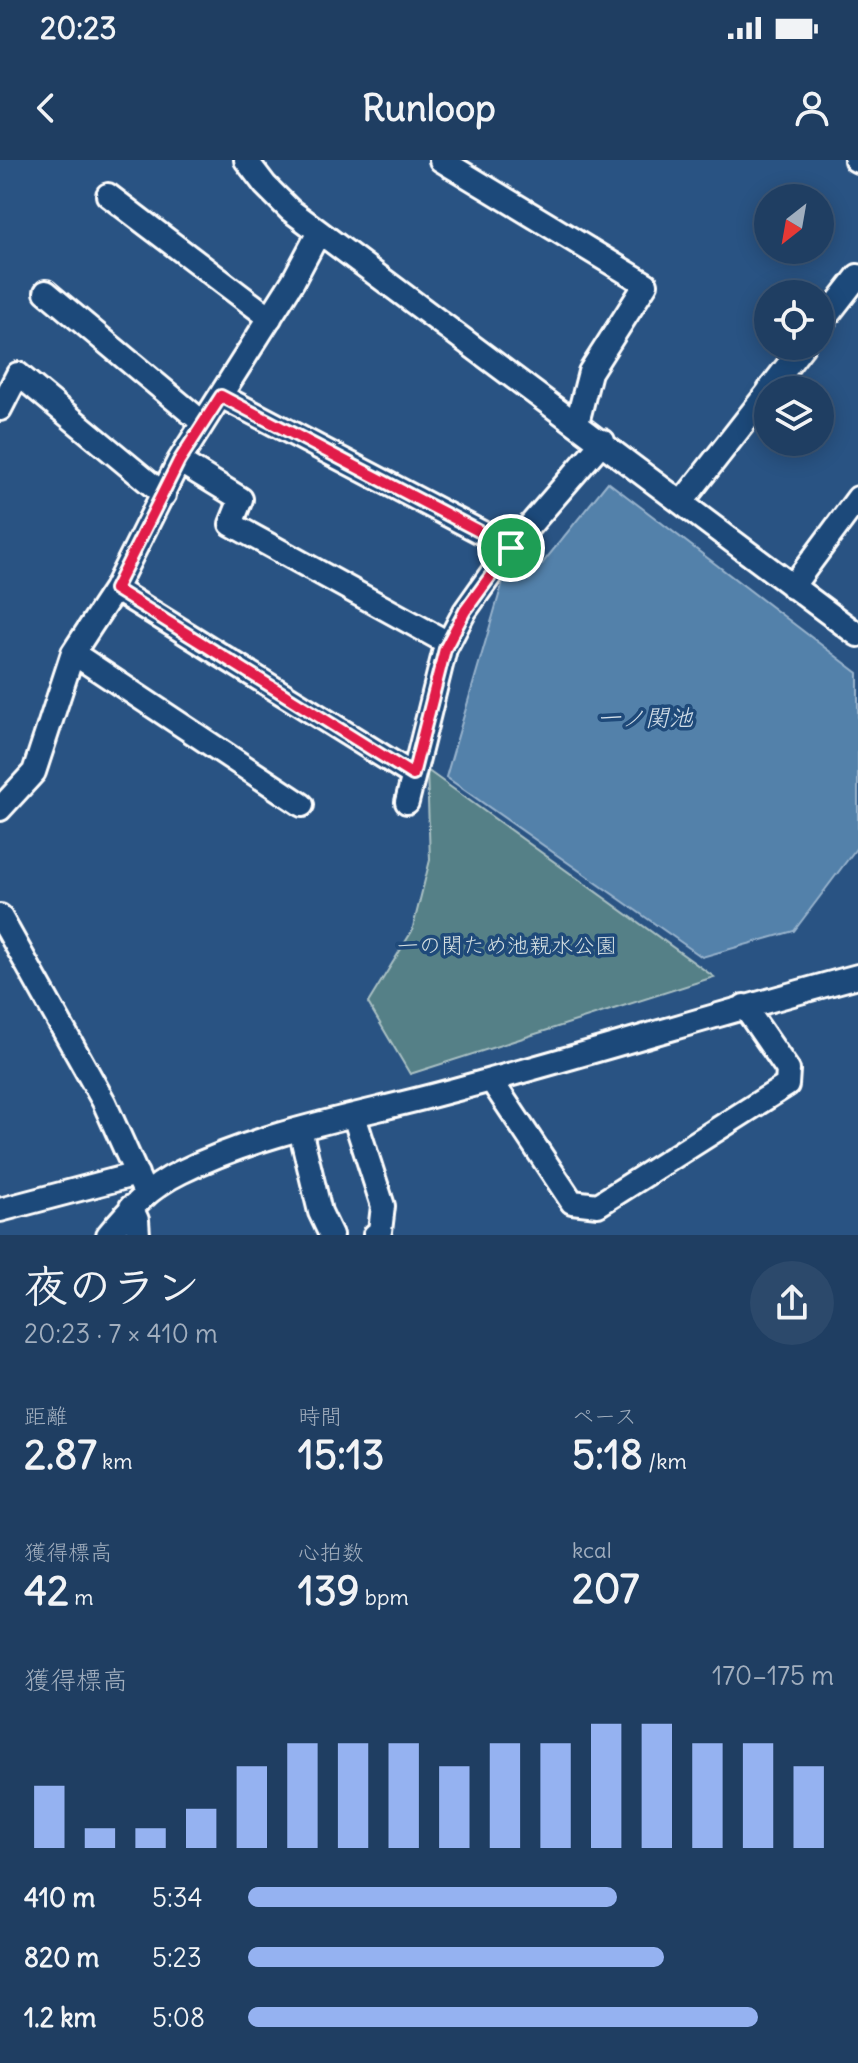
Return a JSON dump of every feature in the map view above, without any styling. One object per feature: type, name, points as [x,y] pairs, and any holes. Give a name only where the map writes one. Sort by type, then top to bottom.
[{"type":"street","points":[[246,160],[282,202],[319,232],[603,441],[858,635]]},
{"type":"street","points":[[441,160],[646,284],[590,372],[577,423]]},
{"type":"street","points":[[108,195],[270,318]]},
{"type":"street","points":[[0,809],[34,772],[73,653],[115,589],[179,461],[270,318],[319,232]]},
{"type":"street","points":[[834,307],[858,276]]},
{"type":"street","points":[[46,292],[203,423]]},
{"type":"street","points":[[780,376],[792,360]]},
{"type":"street","points":[[0,409],[18,374],[164,495]]},
{"type":"street","points":[[221,396],[511,548]]},
{"type":"street","points":[[682,502],[754,410]]},
{"type":"street","points":[[407,802],[448,643],[465,611],[511,548],[603,441]]},
{"type":"street","points":[[179,461],[241,499],[231,524],[448,643]]},
{"type":"street","points":[[792,587],[858,498]]},
{"type":"street","points":[[115,589],[413,775]]},
{"type":"street","points":[[73,653],[302,805]]},
{"type":"street","points":[[4,928],[104,1102],[138,1192],[138,1235]]},
{"type":"street","points":[[0,1210],[138,1192],[205,1161],[300,1129],[491,1080],[858,976]]},
{"type":"street","points":[[491,1080],[572,1202],[598,1205],[787,1085],[788,1070],[744,1006]]},
{"type":"street","points":[[354,1116],[383,1206],[380,1231],[375,1235]]},
{"type":"street","points":[[300,1129],[320,1212],[331,1235]]},
{"type":"street","points":[[108,1235],[138,1192]]},
{"type":"green space","name":"一の関ため池親水公園","points":[[427,770],[714,977],[410,1074],[368,1003],[412,931],[430,860]]},
{"type":"water","name":"一ノ関池","points":[[608,482],[858,673],[858,846],[794,931],[702,957],[446,777],[506,571],[529,580]]},
{"type":"route","points":[[221,396],[511,548],[465,611],[445,649],[413,775],[115,589],[179,461],[221,396]]}]
